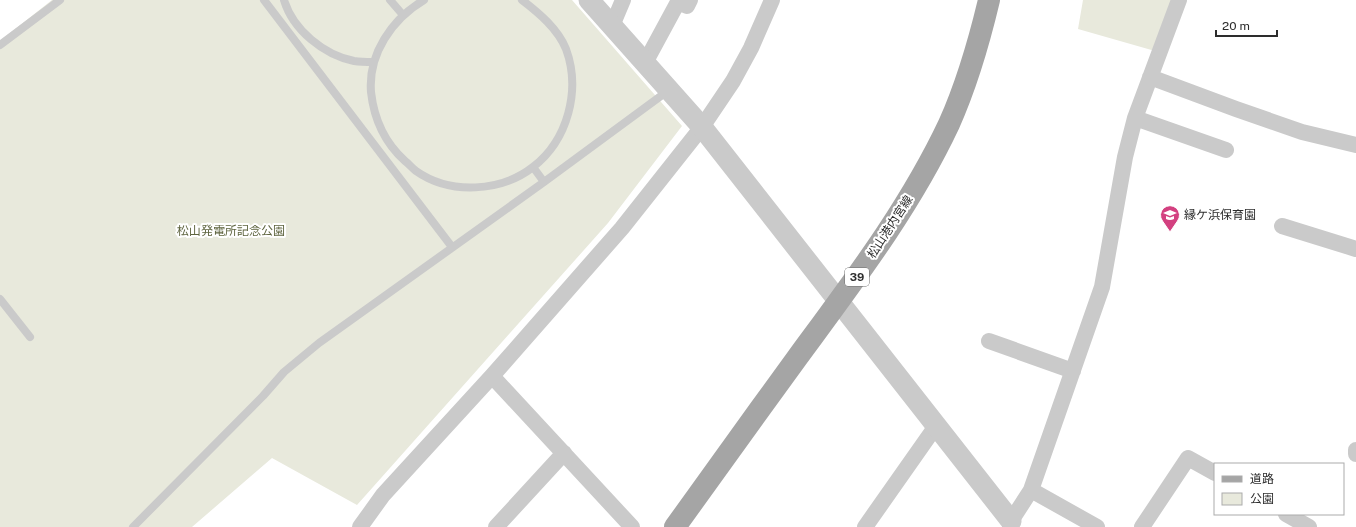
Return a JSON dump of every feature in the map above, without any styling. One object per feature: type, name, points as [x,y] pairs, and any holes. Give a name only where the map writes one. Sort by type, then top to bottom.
[{"type":"main road","name":"松山港内宮線","points":[[675,527],[877,249],[900,212],[927,166],[949,123],[967,77],[981,34],[989,0]]},
{"type":"street","points":[[589,0],[702,127],[1011,524],[1031,490],[1102,287],[1125,157],[1135,118],[1179,0]]},
{"type":"street","points":[[612,26],[623,0]]},
{"type":"street","points":[[645,63],[678,2],[687,6],[690,0]]},
{"type":"street","points":[[360,527],[383,495],[492,376],[622,228],[702,127],[733,81],[751,48],[772,0]]},
{"type":"street","points":[[1150,77],[1302,132],[1356,145]]},
{"type":"street","points":[[1135,118],[1226,150]]},
{"type":"street","points":[[1282,226],[1356,249]]},
{"type":"street","points":[[989,341],[1073,371]]},
{"type":"street","points":[[492,376],[632,527]]},
{"type":"street","points":[[865,527],[936,426]]},
{"type":"street","points":[[496,527],[564,452]]},
{"type":"street","points":[[1142,527],[1188,458],[1214,473]]},
{"type":"street","points":[[1031,490],[1097,527]]},
{"type":"street","points":[[1288,515],[1308,527]]},
{"type":"lane","points":[[0,46],[60,0]]},
{"type":"lane","points":[[264,0],[452,247]]},
{"type":"lane","points":[[284,0],[294,20],[306,35],[320,47],[354,61],[373,62]]},
{"type":"lane","points":[[390,0],[403,15]]},
{"type":"lane","points":[[424,0],[403,15],[386,37],[373,62],[370,83],[372,104],[378,124],[388,142],[401,158],[416,172],[454,186],[475,188],[496,184],[515,178],[533,167],[549,151],[560,134],[569,114],[572,93],[572,71],[565,49],[554,29],[539,13],[522,0]]},
{"type":"lane","points":[[133,527],[263,396],[284,372],[318,343],[544,182],[669,89]]},
{"type":"lane","points":[[533,167],[544,182]]},
{"type":"lane","points":[[0,299],[30,337]]},
{"type":"green space","name":"松山発電所記念公園","points":[[52,0],[572,0],[682,126],[608,223],[357,505],[272,458],[192,527],[0,527],[0,41]]},
{"type":"green space","points":[[1083,0],[1174,0],[1155,51],[1078,29]]},
{"type":"place","name":"縁ケ浜保育園","points":[[1170,232]]}]
